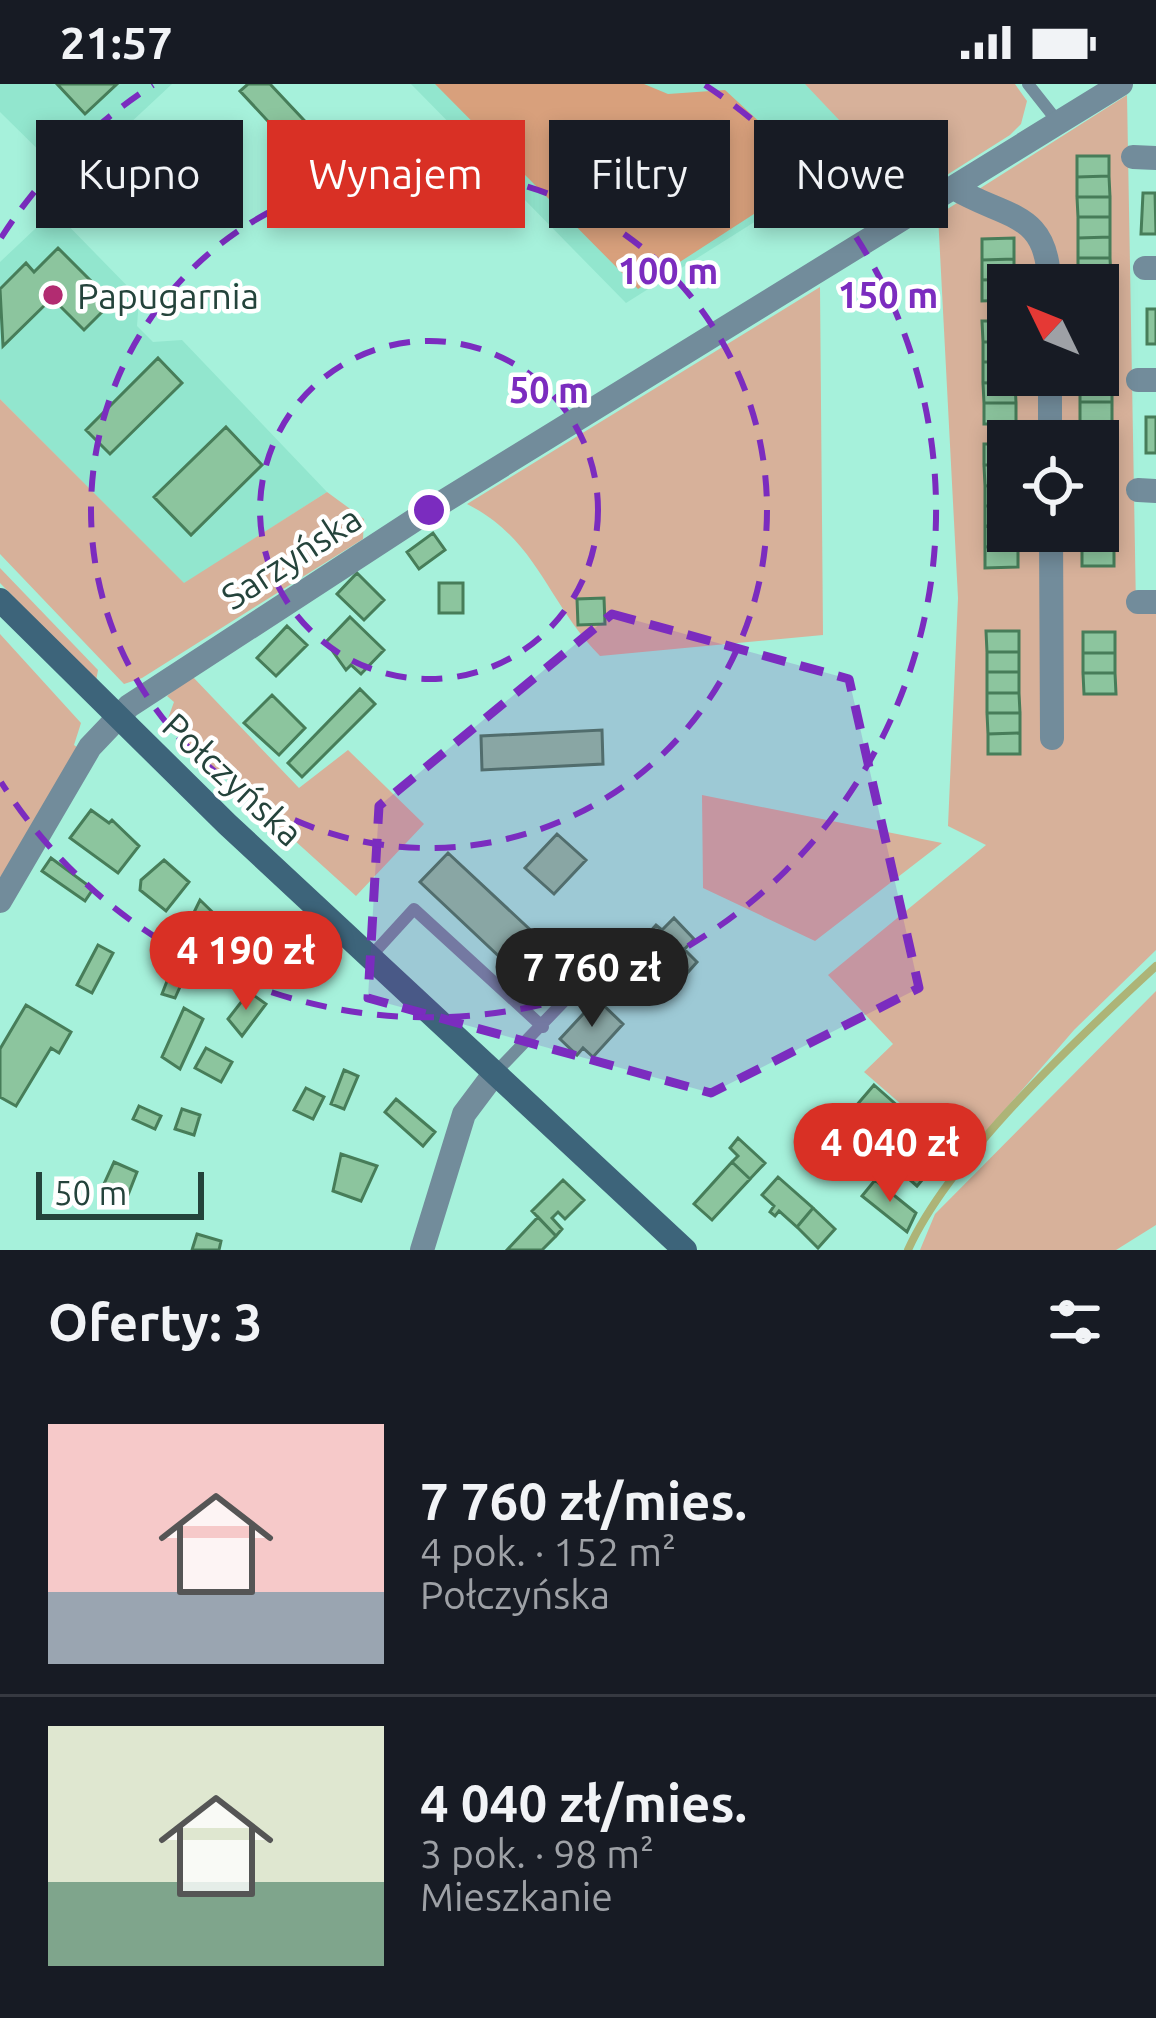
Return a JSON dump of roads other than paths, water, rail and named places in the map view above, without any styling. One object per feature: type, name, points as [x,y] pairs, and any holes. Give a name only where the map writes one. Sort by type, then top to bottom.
[{"type":"main road","name":"Połczyńska","points":[[0,600],[116,717],[685,1250]]},
{"type":"street","name":"Sarzyńska","points":[[0,901],[90,747],[116,717],[433,508],[1121,84]]},
{"type":"street","points":[[954,188],[1034,226],[1046,264]]},
{"type":"street","points":[[1051,552],[1052,738]]},
{"type":"street","points":[[422,1250],[464,1114],[494,1074]]},
{"type":"lane","points":[[1028,84],[1058,122]]},
{"type":"lane","points":[[370,957],[414,909],[543,1027]]},
{"type":"lane","points":[[494,1074],[619,944]]},
{"type":"waterway","points":[[908,1250],[954,1176],[985,1138],[1156,966]]},
{"type":"place","name":"Papugarnia","points":[[53,295]]}]
